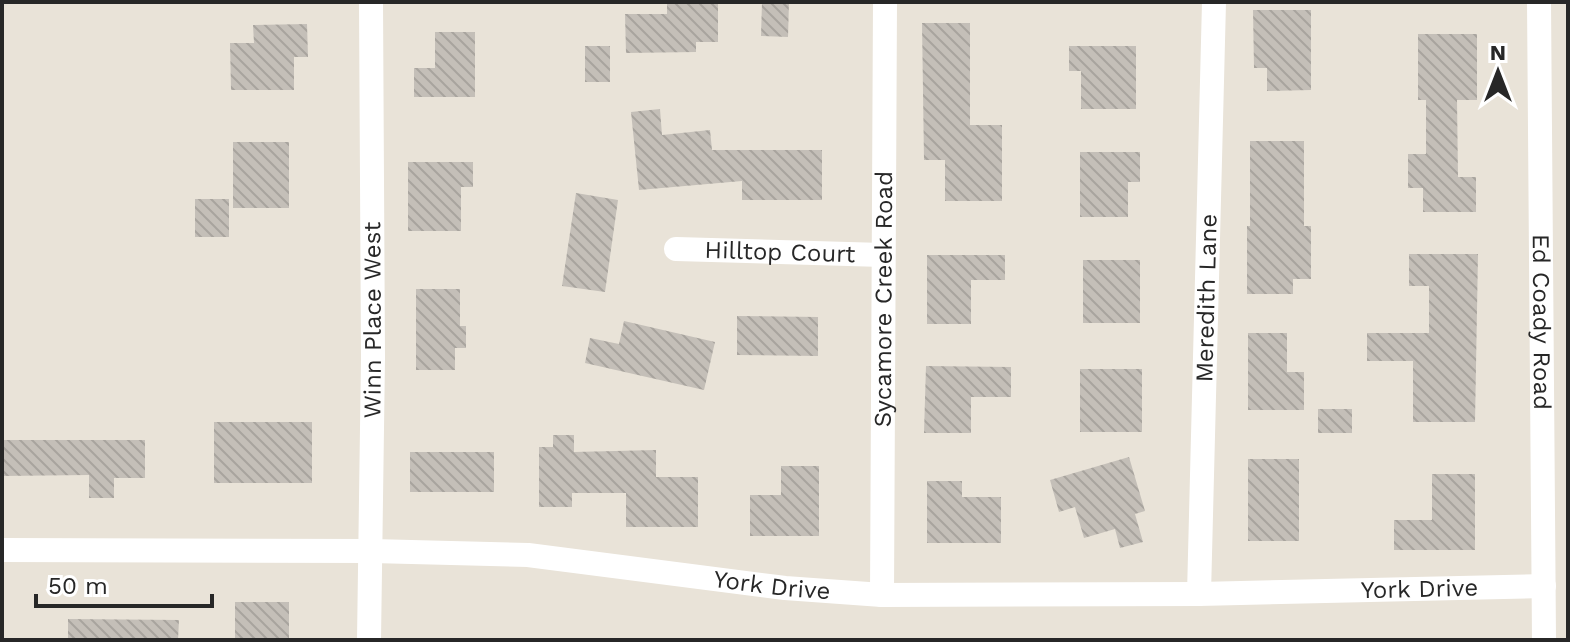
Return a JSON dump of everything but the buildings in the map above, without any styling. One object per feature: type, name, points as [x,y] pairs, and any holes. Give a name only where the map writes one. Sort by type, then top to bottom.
[{"type":"street","name":"Winn Place West","points":[[369,640],[373,358],[371,2]]},
{"type":"street","name":"Sycamore Creek Road","points":[[882,595],[885,2]]},
{"type":"street","name":"Meredith Lane","points":[[1199,594],[1214,2]]},
{"type":"street","name":"Ed Coady Road","points":[[1539,2],[1544,640]]},
{"type":"street","name":"Hilltop Court","points":[[676,249],[883,255]]},
{"type":"street","name":"York Drive","points":[[2,550],[372,551],[528,555],[785,588],[882,595],[1199,594],[1544,586]]}]
